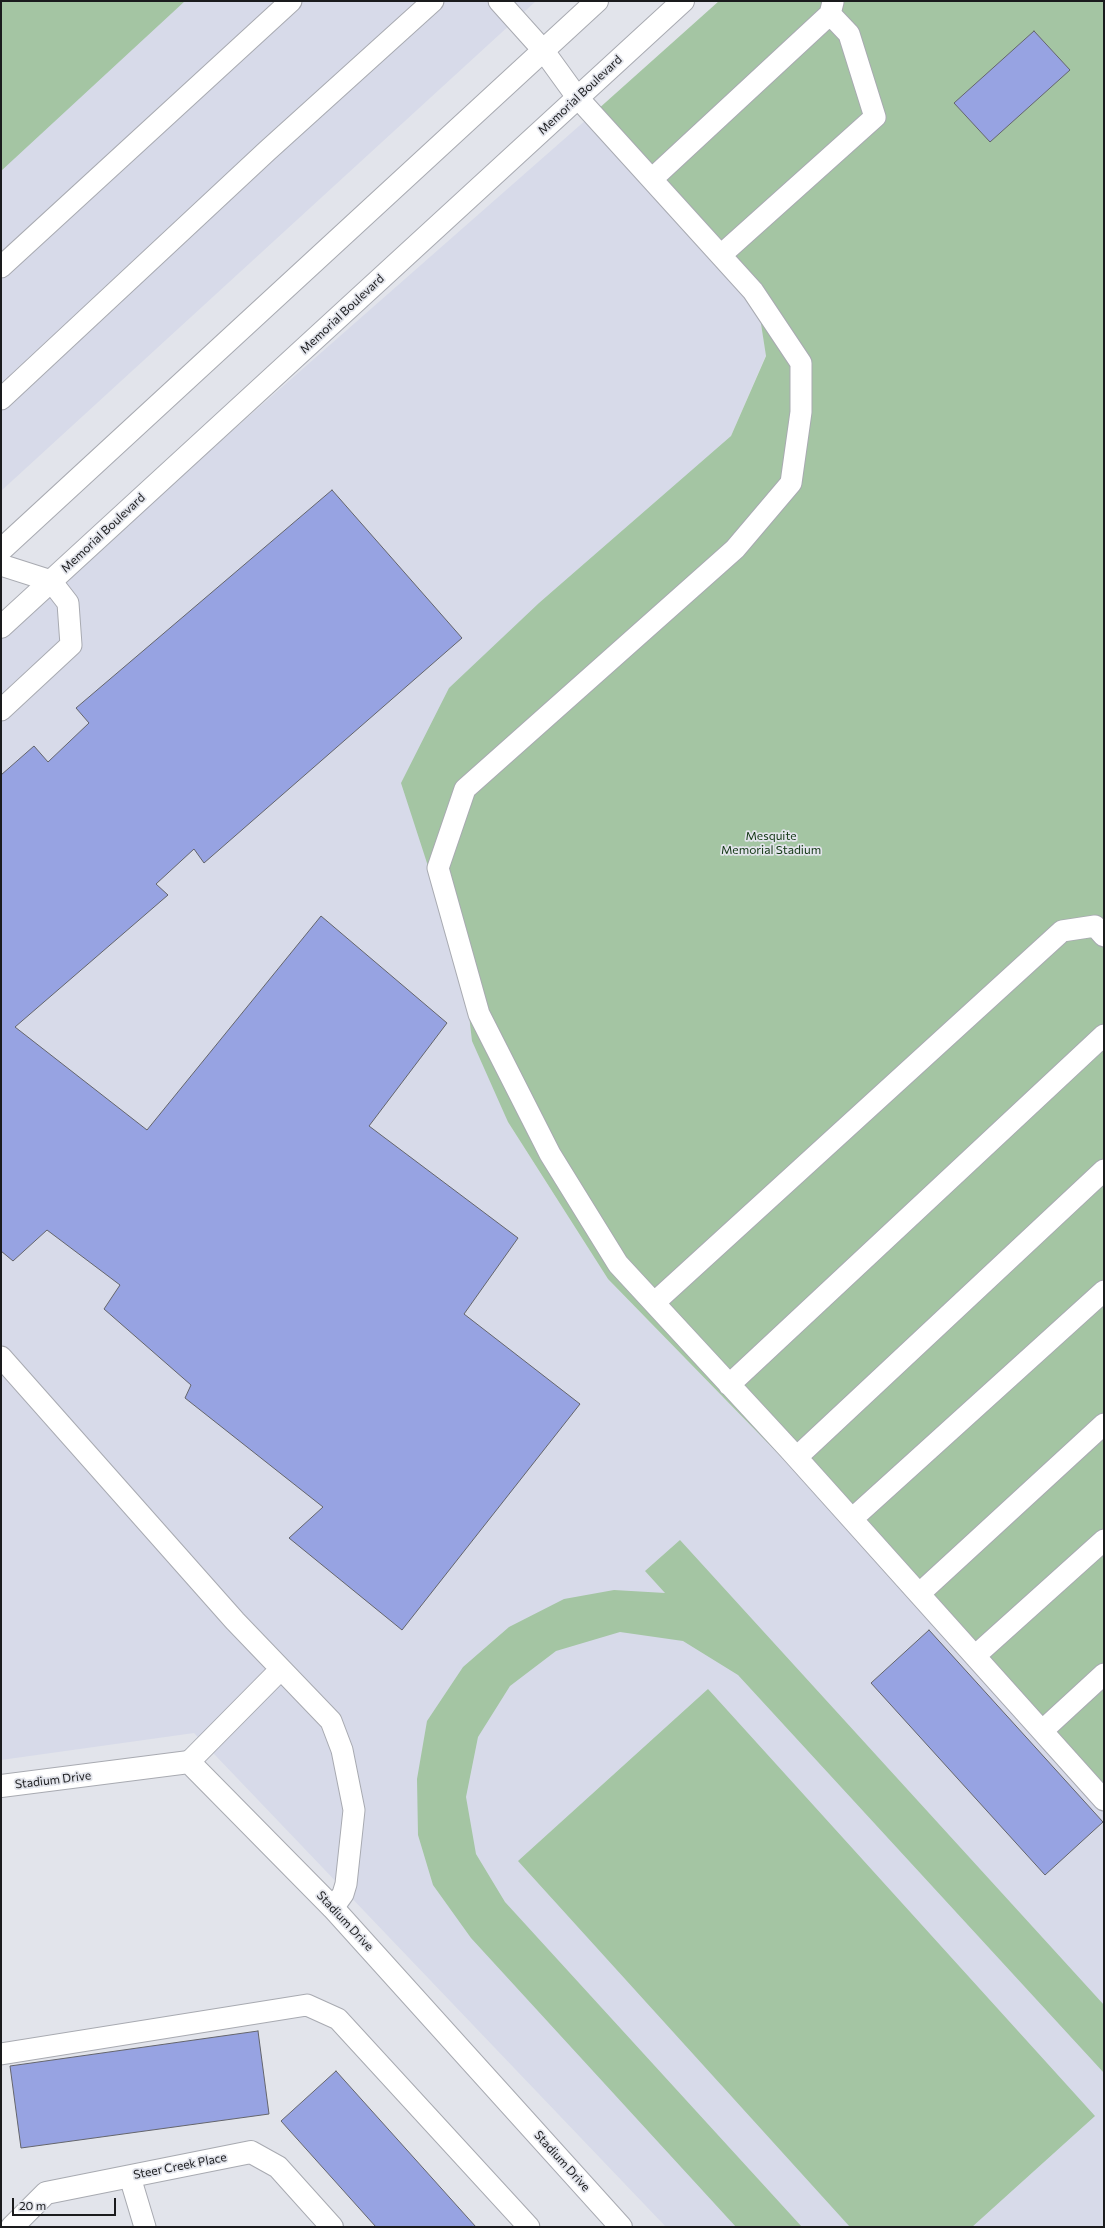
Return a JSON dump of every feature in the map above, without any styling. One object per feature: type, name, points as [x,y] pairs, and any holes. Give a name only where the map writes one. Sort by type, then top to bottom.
[{"type":"street","points":[[1,550],[597,1]]},
{"type":"street","name":"Memorial Boulevard","points":[[1,628],[682,1]]},
{"type":"street","name":"Stadium Drive","points":[[1,1786],[189,1762],[334,1908],[621,2227]]},
{"type":"street","name":"Steer Creek Place","points":[[12,2227],[46,2193],[251,2152],[278,2167],[332,2227]]},
{"type":"lane","points":[[1,267],[291,1]]},
{"type":"lane","points":[[1,399],[267,151],[433,1]]},
{"type":"lane","points":[[499,1],[544,50],[578,97],[753,291],[801,363],[801,412],[791,483],[735,549],[465,789],[438,868],[479,1014],[550,1154],[618,1264],[796,1457],[1104,1800]]},
{"type":"lane","points":[[652,179],[832,8],[849,34],[875,117],[721,255]]},
{"type":"lane","points":[[1,565],[51,581],[68,603],[71,645],[1,710]]},
{"type":"lane","points":[[654,1303],[1062,931],[1096,926],[1104,936]]},
{"type":"lane","points":[[729,1385],[1104,1036]]},
{"type":"lane","points":[[796,1457],[1104,1170]]},
{"type":"lane","points":[[852,1519],[1104,1291]]},
{"type":"lane","points":[[1,1357],[280,1670],[331,1721],[342,1750],[354,1810],[346,1884],[343,1894],[334,1908]]},
{"type":"lane","points":[[919,1594],[1104,1424]]},
{"type":"lane","points":[[975,1656],[1104,1540]]},
{"type":"lane","points":[[189,1762],[280,1670]]},
{"type":"lane","points":[[1042,1731],[1104,1674]]},
{"type":"lane","points":[[1,2054],[307,2005],[338,2019],[529,2227]]},
{"type":"lane","points":[[130,2176],[145,2227]]},
{"type":"lane","points":[[1,2219],[9,2227]]},
{"type":"shaded area","points":[[1,1],[536,1],[1,491]]},
{"type":"shaded area","points":[[587,119],[759,311],[766,355],[731,436],[465,980],[508,1122],[608,1279],[1104,1788],[1104,2227],[666,2227],[194,1733],[1,1760],[1,634]]},
{"type":"green space","points":[[1,1],[185,1],[1,171]]},
{"type":"green space","name":"Mesquite Memorial Stadium","points":[[719,1],[1104,1],[1104,1788],[608,1279],[508,1122],[472,1041],[465,980],[401,783],[449,688],[539,603],[731,436],[766,356],[759,311],[587,119]]},
{"type":"green space","points":[[680,1540],[1104,2005],[1104,2073],[738,1675],[683,1641],[620,1632],[556,1651],[510,1686],[478,1737],[466,1797],[476,1854],[505,1902],[802,2227],[736,2227],[471,1938],[433,1885],[418,1835],[417,1779],[427,1721],[463,1667],[509,1627],[564,1599],[614,1590],[665,1593],[645,1571]]},
{"type":"green space","points":[[708,1689],[1095,2116],[972,2227],[850,2227],[518,1861]]},
{"type":"building","points":[[1034,31],[1070,70],[990,142],[954,103]]},
{"type":"building","points":[[332,490],[462,638],[204,863],[194,849],[156,884],[168,895],[15,1027],[147,1130],[321,916],[447,1023],[369,1126],[518,1238],[464,1314],[580,1404],[402,1630],[289,1538],[323,1507],[185,1398],[191,1385],[104,1309],[120,1285],[47,1230],[13,1261],[1,1251],[1,775],[34,746],[48,762],[89,723],[76,708]]},
{"type":"building","points":[[929,1630],[1103,1822],[1045,1875],[871,1683]]},
{"type":"building","points":[[258,2031],[269,2114],[21,2148],[10,2066]]},
{"type":"building","points":[[336,2071],[476,2227],[376,2227],[281,2121]]}]
